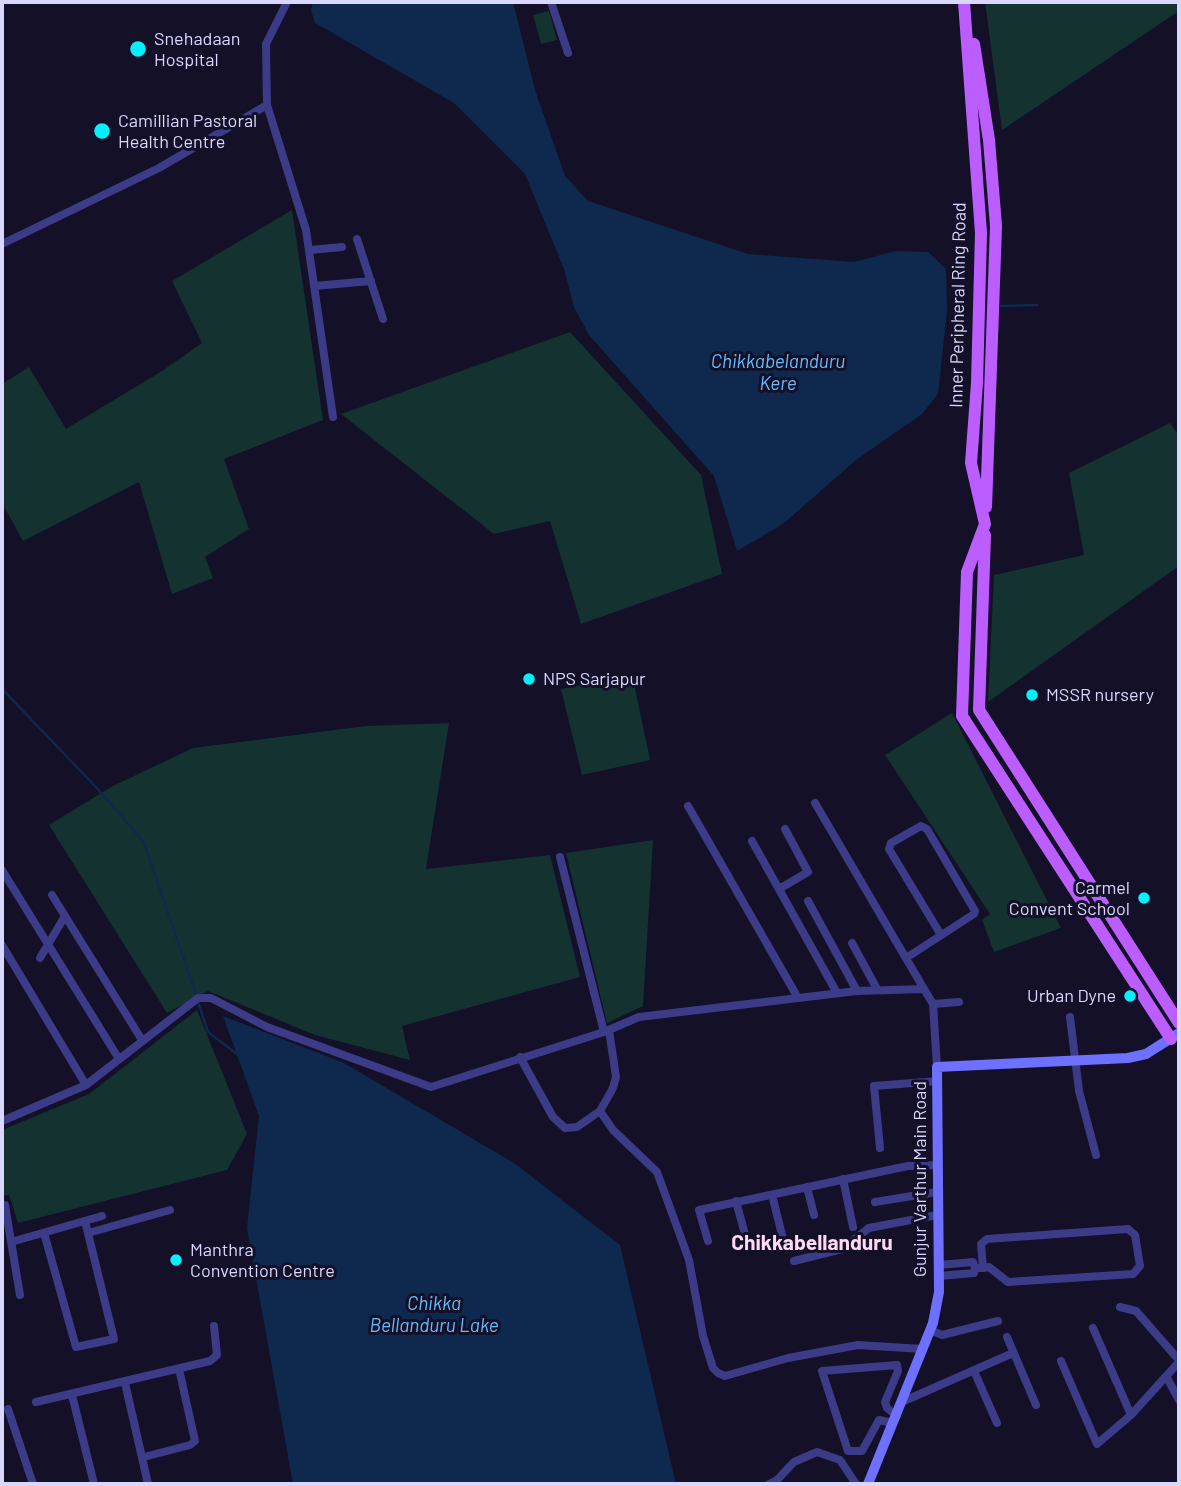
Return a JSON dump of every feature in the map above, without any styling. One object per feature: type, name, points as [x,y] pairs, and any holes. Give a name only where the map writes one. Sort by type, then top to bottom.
[{"type":"main road","name":"Inner Peripheral Ring Road","points":[[966,2],[981,233],[971,463],[985,524],[967,572],[962,716],[1175,1036]]},
{"type":"main road","name":"Inner Peripheral Ring Road","points":[[966,2],[989,140],[996,226],[979,710],[1179,1023]]},
{"type":"main road","name":"Gunjur Varthur Main Road","points":[[868,1484],[904,1401],[930,1330],[939,1270],[937,1067],[1128,1058],[1146,1054],[1175,1036]]},
{"type":"street","points":[[287,2],[265,44],[267,105],[273,117],[310,250],[332,417]]},
{"type":"street","points":[[551,2],[568,53]]},
{"type":"street","points":[[2,244],[159,168],[267,105]]},
{"type":"street","points":[[357,239],[383,319]]},
{"type":"street","points":[[310,250],[342,247]]},
{"type":"street","points":[[314,286],[371,281]]},
{"type":"street","points":[[815,803],[933,1004],[937,1067]]},
{"type":"street","points":[[688,806],[798,998]]},
{"type":"street","points":[[906,958],[974,914],[975,906],[927,829],[921,826],[891,843],[888,849],[941,935]]},
{"type":"street","points":[[779,889],[808,872],[785,829]]},
{"type":"street","points":[[752,841],[837,993]]},
{"type":"street","points":[[520,1057],[553,1117],[565,1128],[577,1127],[600,1111],[617,1077],[559,857]]},
{"type":"street","points":[[2,870],[119,1059]]},
{"type":"street","points":[[52,895],[142,1041]]},
{"type":"street","points":[[808,901],[857,990]]},
{"type":"street","points":[[40,958],[65,916]]},
{"type":"street","points":[[852,943],[877,989]]},
{"type":"street","points":[[2,946],[86,1085]]},
{"type":"street","points":[[2,1121],[86,1085],[198,998],[211,998],[267,1027],[431,1087],[606,1031],[639,1017],[857,990],[925,989]]},
{"type":"street","points":[[933,1004],[958,1002]]},
{"type":"street","points":[[1070,1017],[1079,1091],[1096,1155]]},
{"type":"street","points":[[880,1148],[874,1086],[937,1081]]},
{"type":"street","points":[[600,1111],[613,1130],[657,1172],[689,1260],[703,1336],[713,1368],[718,1373],[724,1376],[788,1358],[858,1345],[923,1349]]},
{"type":"street","points":[[708,1241],[699,1210],[908,1166],[936,1165]]},
{"type":"street","points":[[843,1179],[853,1227]]},
{"type":"street","points":[[807,1186],[814,1215]]},
{"type":"street","points":[[874,1202],[937,1192]]},
{"type":"street","points":[[772,1195],[782,1235]]},
{"type":"street","points":[[736,1201],[747,1242]]},
{"type":"street","points":[[2,1205],[5,1205],[20,1295]]},
{"type":"street","points":[[88,1233],[170,1210]]},
{"type":"street","points":[[794,1261],[842,1249],[869,1228],[937,1215]]},
{"type":"street","points":[[10,1242],[102,1216]]},
{"type":"street","points":[[44,1233],[76,1346],[114,1339],[85,1221]]},
{"type":"street","points":[[1128,1229],[1135,1235],[1140,1266],[1133,1274],[1008,1282],[989,1267],[979,1268],[981,1244],[987,1239],[1128,1229]]},
{"type":"street","points":[[939,1270],[973,1262],[979,1268]]},
{"type":"street","points":[[1061,1361],[1097,1444],[1131,1415],[1179,1361],[1136,1311],[1120,1307]]},
{"type":"street","points":[[930,1330],[942,1335],[998,1321]]},
{"type":"street","points":[[36,1402],[210,1361],[217,1355],[214,1326]]},
{"type":"street","points":[[1093,1328],[1131,1415]]},
{"type":"street","points":[[1007,1336],[1036,1405]]},
{"type":"street","points":[[904,1401],[1013,1353]]},
{"type":"street","points":[[897,1365],[898,1371],[885,1402],[895,1420],[879,1420],[862,1451],[848,1451],[822,1371],[897,1365]]},
{"type":"street","points":[[144,1457],[190,1445],[195,1441],[179,1369]]},
{"type":"street","points":[[974,1371],[997,1423]]},
{"type":"street","points":[[1166,1376],[1179,1400]]},
{"type":"street","points":[[125,1383],[148,1484]]},
{"type":"street","points":[[72,1395],[94,1484]]},
{"type":"street","points":[[8,1409],[33,1484]]},
{"type":"street","points":[[769,1484],[777,1480],[794,1462],[817,1452],[840,1460],[856,1484]]},
{"type":"green space","points":[[985,2],[1176,2],[1179,11],[1002,130]]},
{"type":"green space","points":[[549,11],[557,40],[541,44],[533,15]]},
{"type":"green space","points":[[292,210],[323,420],[224,459],[249,529],[205,557],[213,578],[172,594],[139,482],[23,541],[2,503],[2,384],[29,367],[66,429],[162,371],[202,343],[172,281]]},
{"type":"green space","points":[[570,332],[701,475],[722,574],[581,624],[550,521],[494,534],[341,414]]},
{"type":"green space","points":[[1170,423],[1179,436],[1179,566],[988,702],[994,575],[1084,555],[1069,473]]},
{"type":"green space","points":[[632,674],[650,760],[582,775],[561,689]]},
{"type":"green space","points":[[952,713],[1061,928],[994,952],[982,920],[990,914],[885,755]]},
{"type":"green space","points":[[449,723],[426,869],[550,855],[580,977],[402,1026],[410,1060],[315,1035],[208,991],[167,1013],[49,825],[113,786],[193,748],[366,726]]},
{"type":"green space","points":[[653,840],[643,1006],[607,1023],[566,853]]},
{"type":"green space","points":[[197,1010],[247,1134],[227,1170],[18,1223],[9,1195],[2,1195],[2,1130],[89,1094]]},
{"type":"water","name":"Chikkabelanduru Kere","points":[[313,2],[513,2],[535,90],[565,176],[588,201],[748,254],[854,262],[896,251],[928,252],[946,269],[947,311],[938,394],[922,414],[856,460],[783,524],[737,551],[714,476],[589,335],[574,307],[564,269],[525,174],[454,103],[315,23],[311,10]]},
{"type":"water","name":"Chikka Bellanduru Lake","points":[[223,1016],[344,1063],[514,1163],[620,1245],[676,1484],[293,1484],[247,1228],[259,1116]]},
{"type":"waterway","points":[[1001,306],[1037,305]]},
{"type":"waterway","points":[[2,689],[95,786],[144,842],[196,995]]},
{"type":"waterway","points":[[198,1002],[208,1032],[237,1054]]},
{"type":"place","name":"Snehadaan Hospital","points":[[138,49]]},
{"type":"place","name":"Camillian Pastoral Health Centre","points":[[102,131]]},
{"type":"place","name":"NPS Sarjapur","points":[[529,679]]},
{"type":"place","name":"MSSR nursery","points":[[1032,695]]},
{"type":"place","name":"Carmel Convent School","points":[[1144,898]]},
{"type":"place","name":"Urban Dyne","points":[[1130,996]]},
{"type":"place","name":"Manthra Convention Centre","points":[[176,1260]]},
{"type":"district","name":"Chikkabellanduru","points":[[812,1243]]}]
